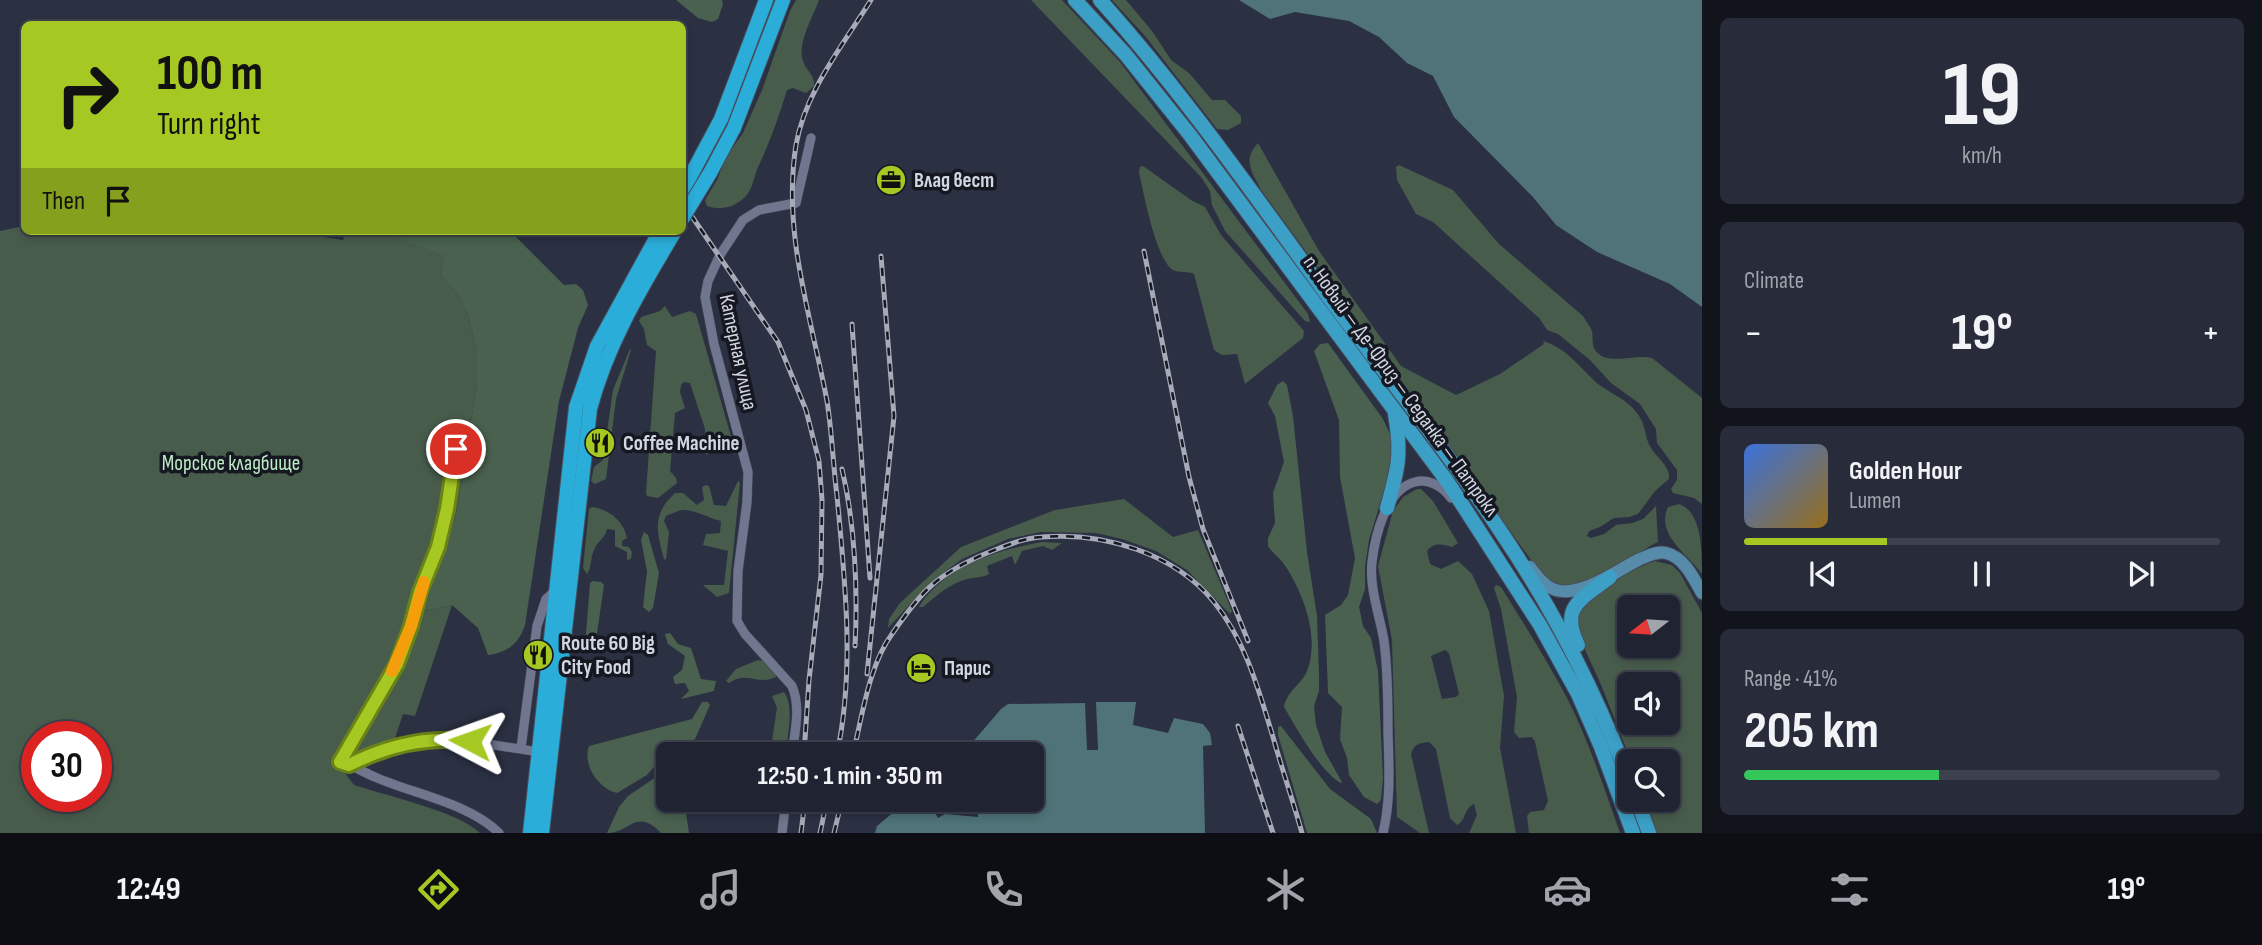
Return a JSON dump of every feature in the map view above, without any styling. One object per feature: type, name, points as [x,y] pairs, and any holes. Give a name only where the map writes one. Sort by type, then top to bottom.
[{"type":"highway","points":[[686,210],[766,0]]},
{"type":"highway","points":[[686,188],[734,128],[783,3]]},
{"type":"highway","points":[[542,833],[590,409],[598,378],[658,235]]},
{"type":"highway","points":[[530,833],[576,407],[597,346],[639,279],[672,235]]},
{"type":"main road","name":"п. Новый — Де-Фриз — Седанка — Патрокл","points":[[1075,0],[1126,55],[1190,135],[1447,481],[1496,555],[1578,694],[1633,833]]},
{"type":"main road","name":"п. Новый — Де-Фриз — Седанка — Патрокл","points":[[1100,0],[1205,128],[1511,547],[1553,617],[1597,702],[1617,751]]},
{"type":"main road","points":[[1387,508],[1399,464],[1400,440],[1394,409]]},
{"type":"main road","points":[[1511,547],[1551,589],[1579,589],[1610,577]]},
{"type":"main road","points":[[1597,702],[1598,690],[1569,624],[1572,612],[1580,601],[1610,577],[1643,558],[1667,553],[1678,558],[1702,593]]},
{"type":"main road","points":[[1641,812],[1649,833]]},
{"type":"street","name":"Катерная улица","points":[[793,742],[798,705],[792,685],[745,634],[737,621],[738,572],[748,472],[717,356],[705,297],[708,281],[720,255],[743,220],[759,210],[796,203],[811,138]]},
{"type":"street","points":[[456,449],[438,547],[420,592],[397,664],[340,762],[457,808],[499,833]]},
{"type":"street","points":[[1383,833],[1389,777],[1387,668],[1371,564],[1387,508],[1399,491],[1408,485],[1425,481],[1436,484],[1447,492],[1486,548],[1496,555]]},
{"type":"street","points":[[521,748],[537,626],[546,599],[556,590]]},
{"type":"street","points":[[349,765],[390,747],[438,738],[539,752]]},
{"type":"street","points":[[782,833],[785,812]]},
{"type":"green space","points":[[796,0],[819,0],[802,46],[803,61],[813,78],[814,86],[806,93],[793,88],[787,90],[747,195],[726,208],[707,206],[705,200],[726,157],[743,133],[762,90]]},
{"type":"green space","points":[[1031,0],[1062,0],[1120,62],[1308,314],[1310,322],[1305,321],[1225,231],[1212,205],[1210,191],[1201,177]]},
{"type":"green space","points":[[1112,0],[1126,0],[1152,31],[1171,60],[1189,73],[1212,100],[1225,100],[1241,116],[1241,123],[1228,130],[1217,129],[1145,36]]},
{"type":"green space","points":[[1258,143],[1319,251],[1401,366],[1456,395],[1500,374],[1544,344],[1543,341],[1566,353],[1598,384],[1633,408],[1642,422],[1651,448],[1668,470],[1669,479],[1655,491],[1638,514],[1614,518],[1589,531],[1587,536],[1591,538],[1604,534],[1616,525],[1643,519],[1656,506],[1658,542],[1577,585],[1560,585],[1542,575],[1261,190],[1250,166],[1250,155]]},
{"type":"green space","points":[[1399,165],[1453,190],[1499,244],[1583,316],[1592,331],[1593,346],[1599,354],[1612,359],[1652,358],[1702,398],[1702,504],[1694,498],[1673,493],[1671,489],[1677,480],[1677,470],[1657,443],[1656,429],[1640,404],[1611,383],[1590,360],[1558,334],[1547,330],[1540,319],[1433,222],[1416,214],[1397,180],[1396,167]]},
{"type":"green space","points":[[1143,166],[1205,207],[1221,235],[1304,331],[1303,338],[1245,384],[1237,354],[1222,355],[1214,350],[1194,274],[1173,270],[1161,253],[1139,172]]},
{"type":"green space","name":"Морское кладбище","points":[[21,227],[21,235],[311,235],[343,240],[345,235],[386,235],[446,256],[441,276],[460,297],[469,318],[477,352],[477,384],[456,514],[424,611],[452,605],[415,716],[403,714],[394,741],[349,757],[345,773],[354,785],[439,811],[480,833],[0,833],[0,231]]},
{"type":"green space","points":[[665,306],[672,317],[690,311],[696,314],[736,454],[728,442],[713,441],[710,443],[710,452],[707,455],[705,453],[705,429],[690,383],[684,382],[680,392],[685,408],[675,413],[670,471],[677,483],[658,498],[647,496],[646,493],[656,351],[647,345],[644,329],[639,321],[641,317],[660,311]]},
{"type":"green space","points":[[630,349],[616,399],[606,479],[595,484],[591,481],[594,467],[603,460],[613,390]]},
{"type":"green space","points":[[738,481],[740,483],[729,593],[717,597],[703,585],[724,585],[728,551],[703,545],[706,534],[720,533],[721,521],[686,510],[666,516],[664,521],[669,532],[666,560],[659,540],[659,516],[675,493],[683,493],[697,505],[704,500],[702,487],[706,485],[709,486],[714,505],[726,506]]},
{"type":"green space","points":[[1421,489],[1433,501],[1458,543],[1452,547],[1438,544],[1432,546],[1427,551],[1430,564],[1441,569],[1458,561],[1472,574],[1489,611],[1504,696],[1500,748],[1516,833],[1469,833],[1477,815],[1474,804],[1468,808],[1457,825],[1450,818],[1436,749],[1429,742],[1417,745],[1411,754],[1429,833],[1420,833],[1397,817],[1392,640],[1378,566],[1393,511],[1403,497]],"holes":[[[1445,650],[1449,653],[1459,694],[1442,699],[1431,656]]]},
{"type":"green space","points":[[1124,499],[1173,537],[1198,530],[1232,611],[1230,614],[1187,570],[1156,551],[1096,533],[1041,532],[1008,539],[962,559],[930,583],[888,628],[889,619],[900,603],[961,547],[1055,510]]},
{"type":"green space","points":[[1679,504],[1687,508],[1696,523],[1701,543],[1702,574],[1675,544],[1666,527],[1668,507]]},
{"type":"green space","points":[[592,507],[609,513],[619,521],[627,538],[622,541],[622,546],[629,547],[632,552],[631,559],[627,560],[627,552],[615,546],[615,530],[607,529],[595,547],[587,574],[583,568],[589,509]]},
{"type":"green space","points":[[1042,542],[1062,543],[1052,550],[1043,546],[1022,551],[1015,565],[1012,556],[987,566],[989,574],[954,584],[923,607],[919,607],[943,581],[973,562]]},
{"type":"green space","points":[[1655,561],[1672,565],[1680,573],[1702,613],[1702,833],[1657,833],[1649,812],[1680,812],[1680,749],[1626,749],[1621,735],[1680,735],[1680,672],[1617,672],[1617,725],[1578,634],[1576,614],[1592,597],[1622,576]]},
{"type":"green space","points":[[1496,585],[1501,587],[1575,714],[1620,833],[1529,833],[1527,816],[1530,812],[1544,810],[1548,801],[1535,742],[1532,737],[1519,738],[1514,732],[1517,697],[1501,609],[1494,588]]},
{"type":"green space","points":[[758,660],[763,661],[776,677],[763,680],[742,678],[729,683],[726,681],[736,669]]},
{"type":"green space","points":[[784,692],[787,698],[790,714],[788,742],[772,742],[777,708],[772,696]]},
{"type":"shaded area","points":[[676,0],[722,0],[723,4],[718,19],[712,22],[698,18]]},
{"type":"shaded area","points":[[1239,0],[1702,0],[1702,307],[1670,284],[1597,252],[1556,225],[1532,196],[1454,117],[1433,76],[1407,63],[1379,37],[1349,21],[1295,12],[1270,19]]},
{"type":"shaded area","points":[[386,235],[514,235],[564,285],[576,284],[583,290],[588,305],[578,328],[559,401],[525,625],[512,646],[488,655],[478,628],[452,605],[424,611],[456,514],[477,384],[477,352],[469,318],[460,297],[441,276],[445,256]]},
{"type":"shaded area","points":[[1328,343],[1383,419],[1393,441],[1392,464],[1369,540],[1365,589],[1359,607],[1363,626],[1371,638],[1378,671],[1383,778],[1381,800],[1377,804],[1364,797],[1349,775],[1347,758],[1340,739],[1342,707],[1328,693],[1325,615],[1341,605],[1348,595],[1355,558],[1340,477],[1339,420],[1314,351],[1320,344]]},
{"type":"shaded area","points":[[1283,381],[1287,385],[1293,416],[1307,552],[1317,616],[1319,691],[1314,706],[1316,725],[1325,752],[1341,783],[1317,759],[1284,707],[1307,671],[1312,645],[1308,617],[1299,590],[1286,567],[1268,546],[1268,538],[1275,523],[1273,493],[1284,462],[1275,416],[1268,403],[1277,385]]},
{"type":"shaded area","points":[[644,532],[648,535],[659,573],[653,608],[649,612],[643,607],[647,571],[641,540]]},
{"type":"shaded area","points":[[593,581],[604,585],[597,633],[593,639],[589,639],[586,634],[590,583]]},
{"type":"shaded area","points":[[670,633],[678,644],[691,648],[701,679],[716,681],[714,691],[681,699],[689,691],[685,683],[675,684],[673,677],[682,670],[685,656],[668,644],[665,634]]},
{"type":"shaded area","points":[[702,702],[708,702],[710,705],[695,739],[689,742],[656,742],[656,764],[647,775],[617,793],[604,787],[590,768],[587,753],[589,746],[692,719]]},
{"type":"shaded area","points":[[1096,702],[1136,702],[1133,725],[1168,733],[1174,718],[1203,724],[1210,733],[1212,745],[1203,746],[1205,833],[875,833],[877,826],[894,812],[934,812],[938,818],[945,814],[978,817],[978,814],[958,812],[1044,812],[1044,742],[973,742],[1008,704],[1085,703],[1087,750],[1098,750]]},
{"type":"shaded area","points":[[1281,726],[1330,789],[1371,819],[1377,833],[1307,833],[1278,735],[1278,727]]},
{"type":"shaded area","points":[[656,777],[656,812],[686,812],[689,833],[661,833],[645,822],[639,822],[607,833],[619,807],[628,796]]},
{"type":"railway","points":[[839,742],[847,658],[843,560],[827,401],[795,242],[793,177],[796,145],[808,106],[826,70],[871,0]]},
{"type":"railway","points":[[686,208],[778,342],[806,410],[819,461],[822,500],[821,575],[805,742]]},
{"type":"railway","points":[[1144,251],[1189,477],[1203,529],[1248,641]]},
{"type":"railway","points":[[867,674],[894,416],[881,256]]},
{"type":"railway","points":[[852,324],[870,578]]},
{"type":"railway","points":[[842,469],[850,512],[854,557],[855,646]]},
{"type":"railway","points":[[856,742],[877,661],[901,621],[932,585],[965,563],[1021,541],[1066,536],[1113,542],[1136,549],[1179,570],[1198,585],[1225,617],[1243,649],[1256,683],[1302,833]]},
{"type":"railway","points":[[1238,726],[1273,833]]},
{"type":"railway","points":[[801,833],[804,812]]},
{"type":"railway","points":[[820,833],[824,812]]},
{"type":"railway","points":[[834,833],[839,812]]},
{"type":"slow traffic","points":[[392,671],[411,626],[424,582]]},
{"type":"place","name":"Влад вест","points":[[891,180]]},
{"type":"place","name":"Coffee Machine","points":[[600,443]]},
{"type":"place","name":"Route 60 Big City Food","points":[[538,655]]},
{"type":"place","name":"Парис","points":[[921,668]]},
{"type":"route","points":[[456,449],[438,547],[420,592],[397,664],[340,762],[349,765],[374,752],[419,741],[438,738],[470,741]]}]
